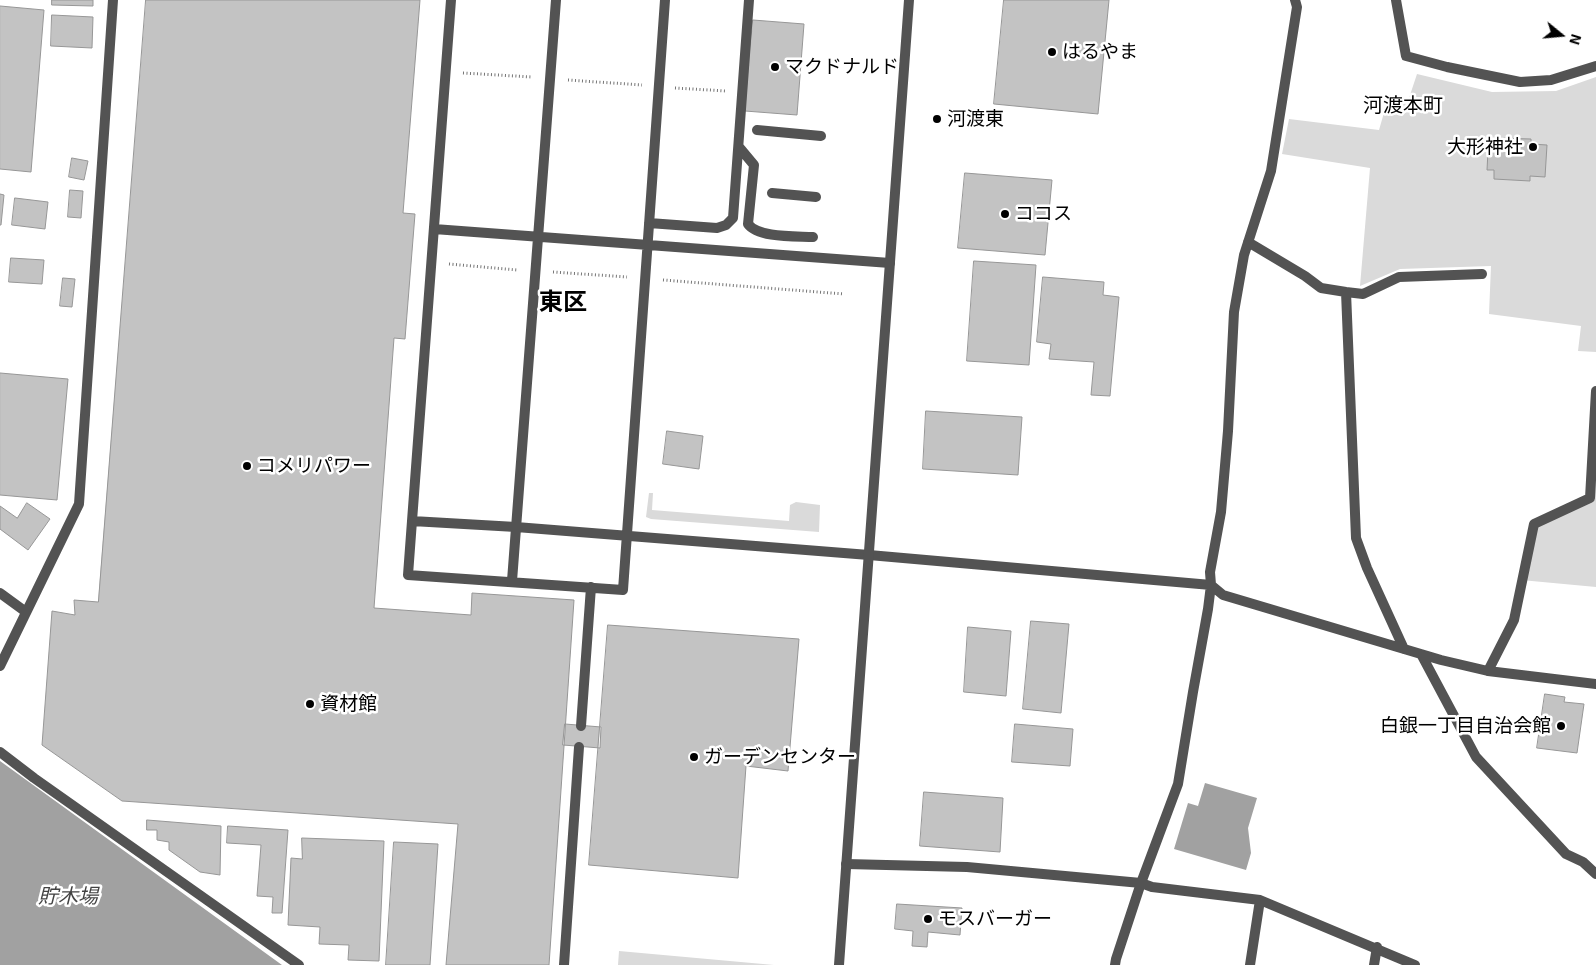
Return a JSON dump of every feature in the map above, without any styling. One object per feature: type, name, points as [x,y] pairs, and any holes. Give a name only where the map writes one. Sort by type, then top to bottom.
[{"type":"street","points":[[0,666],[79,504],[113,0]]},
{"type":"street","points":[[451,0],[408,575],[622,590],[664,0]]},
{"type":"street","points":[[512,581],[556,0]]},
{"type":"street","points":[[649,223],[717,228],[731,221],[734,212],[749,0]]},
{"type":"street","points":[[839,965],[909,0]]},
{"type":"street","points":[[1115,965],[1141,883],[1178,784],[1192,692],[1208,609],[1211,585],[1210,572],[1221,512],[1228,431],[1234,312],[1244,255],[1271,171],[1297,7],[1294,0]]},
{"type":"street","points":[[1396,0],[1406,56],[1447,68],[1520,82],[1551,80],[1596,66]]},
{"type":"street","points":[[757,130],[821,136]]},
{"type":"street","points":[[739,147],[754,165],[748,224],[751,228],[763,233],[813,237]]},
{"type":"street","points":[[772,193],[816,197]]},
{"type":"street","points":[[434,229],[890,263]]},
{"type":"street","points":[[1248,242],[1305,276],[1321,288],[1346,292],[1363,294],[1399,277],[1482,274]]},
{"type":"street","points":[[1346,292],[1356,538],[1367,568],[1404,649]]},
{"type":"street","points":[[1488,671],[1514,620],[1534,524],[1590,498],[1596,391]]},
{"type":"street","points":[[412,521],[516,527],[869,555],[1211,585],[1224,595],[1421,654],[1488,671],[1596,684]]},
{"type":"street","points":[[581,726],[591,587]]},
{"type":"street","points":[[0,593],[26,612]]},
{"type":"street","points":[[1421,654],[1476,757],[1566,854],[1583,862],[1596,874]]},
{"type":"street","points":[[564,965],[579,747]]},
{"type":"street","points":[[0,752],[42,784],[298,965]]},
{"type":"street","points":[[846,864],[967,867],[1141,883],[1152,887],[1260,900],[1415,965]]},
{"type":"street","points":[[1250,965],[1260,900]]},
{"type":"street","points":[[1374,965],[1377,948]]},
{"type":"path","points":[[446,72],[734,92]]},
{"type":"shaded area","points":[[1417,74],[1492,92],[1556,91],[1596,77],[1596,352],[1578,351],[1581,326],[1489,314],[1491,266],[1400,269],[1360,286],[1370,168],[1282,154],[1289,119],[1379,130],[1388,99],[1407,104]]},
{"type":"shaded area","points":[[1596,391],[1596,587],[1521,580],[1534,524],[1590,498]]},
{"type":"shaded area","points":[[649,493],[653,493],[652,510],[789,521],[790,505],[796,502],[820,505],[819,532],[651,519],[646,517]]},
{"type":"shaded area","points":[[619,951],[774,965],[618,965]]},
{"type":"water","name":"貯木場","points":[[0,761],[282,965],[0,965]]},
{"type":"water","points":[[1205,783],[1257,798],[1248,828],[1251,853],[1246,870],[1174,849],[1188,803],[1198,806]]},
{"type":"building","points":[[52,0],[93,0],[93,6],[52,5]]},
{"type":"building","name":"コメリパワー","points":[[146,0],[420,0],[403,213],[415,214],[405,339],[394,338],[374,608],[471,615],[472,593],[574,600],[549,965],[446,965],[458,824],[122,801],[42,745],[52,611],[75,615],[74,600],[98,602]]},
{"type":"building","name":"はるやま","points":[[1004,0],[1109,0],[1098,114],[994,104]]},
{"type":"building","points":[[0,6],[44,10],[31,172],[0,169]]},
{"type":"building","points":[[52,15],[93,17],[92,48],[51,46]]},
{"type":"building","name":"マクドナルド","points":[[753,20],[804,24],[797,115],[745,111]]},
{"type":"building","points":[[1495,138],[1531,139],[1531,144],[1547,145],[1545,177],[1530,176],[1530,181],[1494,179],[1494,170],[1487,170],[1488,151],[1494,151]]},
{"type":"building","points":[[72,158],[88,161],[84,180],[69,177]]},
{"type":"building","name":"ココス","points":[[965,173],[1052,180],[1045,255],[958,248]]},
{"type":"building","points":[[70,190],[83,191],[81,218],[68,217]]},
{"type":"building","points":[[0,194],[4,195],[1,225],[0,225]]},
{"type":"building","points":[[15,198],[48,202],[45,229],[12,225]]},
{"type":"building","points":[[11,258],[44,260],[42,284],[9,282]]},
{"type":"building","points":[[974,261],[1036,265],[1029,365],[967,361]]},
{"type":"building","points":[[1043,277],[1104,282],[1103,295],[1119,297],[1110,396],[1091,395],[1094,362],[1049,359],[1051,344],[1037,342]]},
{"type":"building","points":[[63,278],[75,279],[72,307],[60,306]]},
{"type":"building","points":[[0,373],[68,379],[57,500],[0,495]]},
{"type":"building","points":[[926,411],[1022,417],[1018,475],[923,469]]},
{"type":"building","points":[[667,431],[703,436],[699,469],[663,464]]},
{"type":"building","points":[[27,503],[50,519],[28,550],[0,529],[0,506],[17,518]]},
{"type":"building","points":[[1031,621],[1069,624],[1061,713],[1023,709]]},
{"type":"building","name":"ガーデンセンター","points":[[608,625],[799,639],[788,771],[746,766],[738,878],[589,865]]},
{"type":"building","points":[[968,627],[1011,631],[1006,696],[964,692]]},
{"type":"building","name":"白銀一丁目自治会館","points":[[1545,694],[1565,697],[1564,702],[1584,704],[1577,753],[1537,748]]},
{"type":"building","points":[[565,724],[601,727],[600,748],[563,745]]},
{"type":"building","points":[[1015,724],[1073,729],[1070,766],[1012,762]]},
{"type":"building","points":[[924,792],[1003,798],[1000,852],[920,846]]},
{"type":"building","points":[[147,820],[221,826],[220,875],[200,872],[169,850],[169,842],[157,840],[157,830],[147,830]]},
{"type":"building","points":[[228,826],[288,830],[282,913],[272,913],[273,897],[257,896],[261,845],[227,843]]},
{"type":"building","points":[[302,838],[384,841],[379,961],[348,960],[349,945],[319,944],[320,927],[288,925],[291,858],[302,859]]},
{"type":"building","points":[[394,842],[438,844],[430,965],[386,965]]},
{"type":"building","name":"モスバーガー","points":[[897,904],[962,908],[960,935],[928,932],[927,947],[912,946],[913,931],[895,929]]},
{"type":"place","name":"はるやま","points":[[1052,52]]},
{"type":"place","name":"マクドナルド","points":[[775,67]]},
{"type":"place","name":"河渡東","points":[[937,119]]},
{"type":"place","name":"大形神社","points":[[1533,147]]},
{"type":"place","name":"ココス","points":[[1005,214]]},
{"type":"place","name":"コメリパワー","points":[[247,466]]},
{"type":"place","name":"資材館","points":[[310,704]]},
{"type":"place","name":"白銀一丁目自治会館","points":[[1561,726]]},
{"type":"place","name":"ガーデンセンター","points":[[694,757]]},
{"type":"place","name":"モスバーガー","points":[[928,919]]},
{"type":"district","name":"河渡本町","points":[[1403,105]]},
{"type":"district","name":"東区","points":[[563,302]]}]
